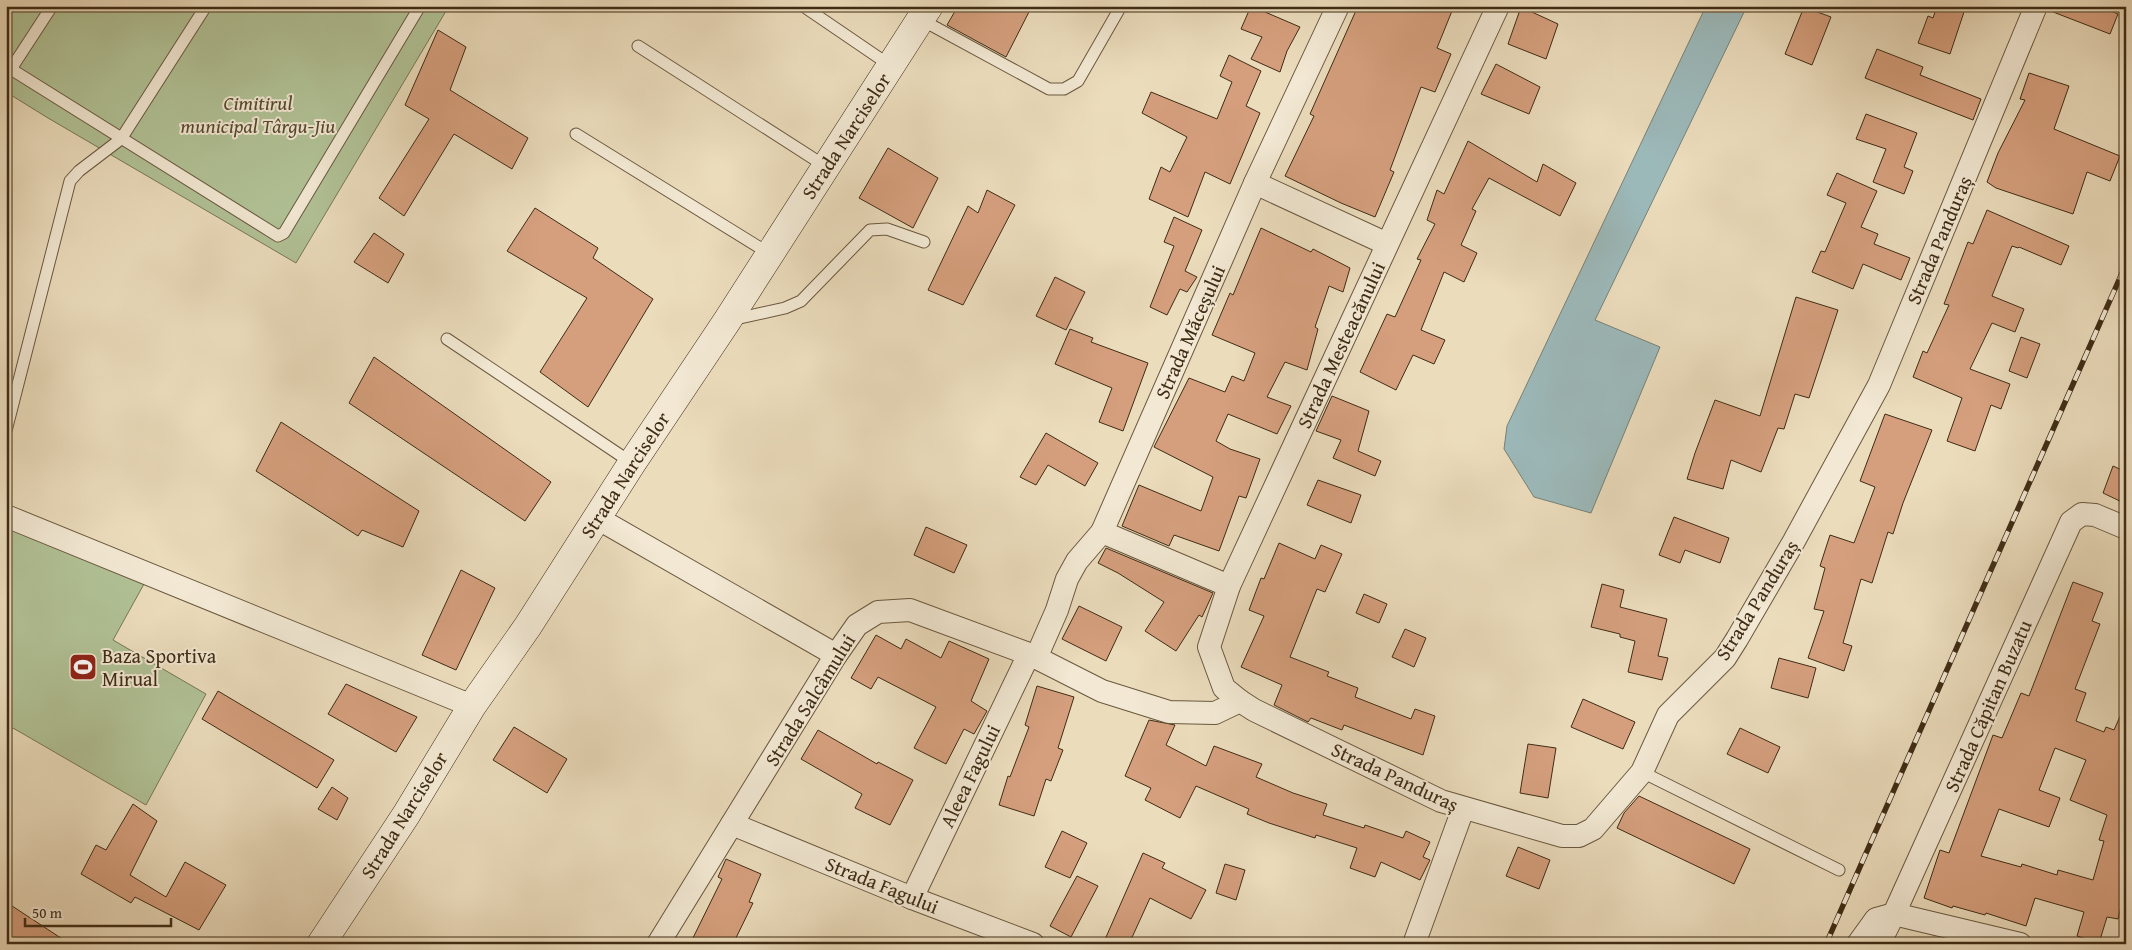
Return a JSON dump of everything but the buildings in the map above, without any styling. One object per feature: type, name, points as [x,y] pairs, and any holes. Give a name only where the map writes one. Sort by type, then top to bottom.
[{"type":"main road","name":"Strada Narciselor","points":[[321,944],[406,815],[472,706],[528,626],[596,518],[727,321],[924,13]]},
{"type":"street","name":"Strada Măceșului","points":[[1032,656],[1058,610],[1067,579],[1077,561],[1102,532],[1255,183],[1338,6]]},
{"type":"street","name":"Strada Mesteacănului","points":[[1232,695],[1209,646],[1229,586],[1498,6]]},
{"type":"street","name":"Strada Panduraș","points":[[1232,695],[1254,710],[1440,801],[1562,836],[1579,836],[1593,828],[1642,772],[1668,715],[1725,658],[1737,640],[1794,541],[1879,384],[2036,6]]},
{"type":"street","points":[[1255,183],[1387,244]]},
{"type":"street","name":"Strada Căpitan Buzatu","points":[[1879,944],[2071,522],[2082,514],[2095,515],[2126,528]]},
{"type":"street","points":[[6,516],[472,706]]},
{"type":"street","points":[[596,518],[836,655]]},
{"type":"street","points":[[1102,532],[1229,586]]},
{"type":"street","name":"Strada Salcâmului","points":[[658,944],[836,655],[858,625],[878,612],[910,610],[1032,656],[1102,691],[1169,712],[1215,713],[1232,695]]},
{"type":"street","name":"Aleea Fagului","points":[[912,898],[1032,656]]},
{"type":"street","points":[[1414,944],[1463,809]]},
{"type":"street","name":"Strada Fagului","points":[[732,824],[912,898],[1033,944]]},
{"type":"street","points":[[1858,944],[1876,919],[1894,914],[2020,944]]},
{"type":"lane","points":[[52,6],[8,68],[278,236],[284,233],[420,6]]},
{"type":"lane","points":[[6,431],[70,181],[79,171],[121,139],[206,6]]},
{"type":"lane","points":[[803,6],[891,66]]},
{"type":"lane","points":[[924,13],[1049,89],[1064,89],[1078,81],[1121,6]]},
{"type":"lane","points":[[638,46],[825,166]]},
{"type":"lane","points":[[576,134],[770,254]]},
{"type":"lane","points":[[727,321],[785,308],[801,301],[870,230],[887,229],[924,242]]},
{"type":"lane","points":[[447,339],[632,463]]},
{"type":"lane","points":[[1642,772],[1839,870]]},
{"type":"green space","name":"Cimitirul municipal Târgu-Jiu","points":[[6,6],[449,6],[296,263],[6,92]]},
{"type":"green space","name":"Baza Sportiva Mirual","points":[[6,527],[144,584],[113,640],[206,694],[146,805],[13,728],[6,739]]},
{"type":"water","points":[[1706,6],[1747,6],[1595,320],[1660,347],[1591,513],[1534,497],[1504,449],[1507,426]]},
{"type":"railway","points":[[1826,944],[2126,264]]},
{"type":"place","name":"Baza Sportiva Mirual","points":[[83,667]]}]
